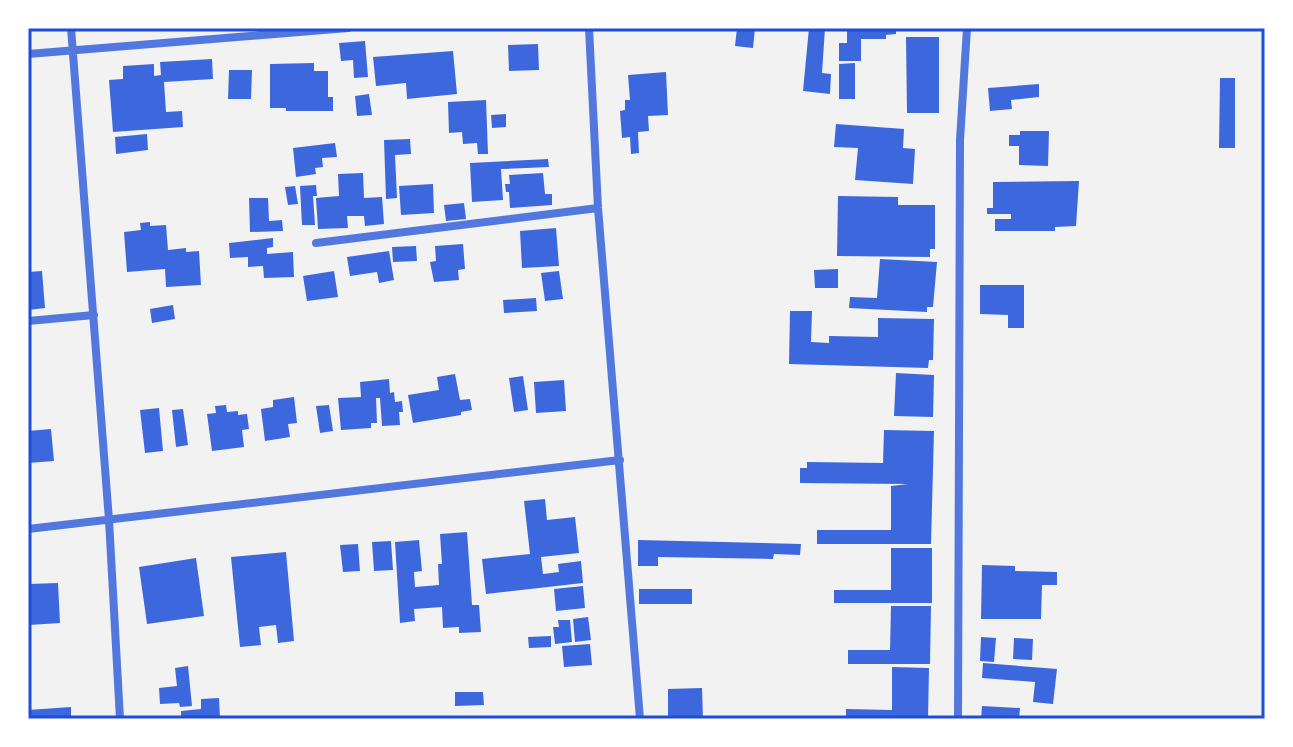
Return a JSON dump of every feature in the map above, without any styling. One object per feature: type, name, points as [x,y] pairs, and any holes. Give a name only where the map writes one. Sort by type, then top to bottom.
[{"type":"street","points":[[71,28],[109,520],[120,719]]},
{"type":"street","points":[[28,54],[348,28]]},
{"type":"street","points":[[589,28],[598,208],[640,719]]},
{"type":"street","points":[[958,719],[960,140],[967,28]]},
{"type":"street","points":[[316,243],[598,208]]},
{"type":"street","points":[[28,321],[94,315]]},
{"type":"street","points":[[28,529],[620,460]]},
{"type":"building","points":[[737,28],[755,28],[753,48],[735,46]]},
{"type":"building","points":[[809,28],[825,28],[822,73],[831,74],[830,94],[803,91]]},
{"type":"building","points":[[847,28],[896,28],[896,34],[886,35],[886,39],[861,39],[861,61],[839,61],[839,43],[847,43]]},
{"type":"building","points":[[906,37],[939,37],[939,113],[907,113]]},
{"type":"building","points":[[365,41],[368,77],[354,78],[353,60],[341,61],[339,43]]},
{"type":"building","points":[[538,44],[539,70],[509,71],[508,45]]},
{"type":"building","points":[[453,51],[457,94],[407,99],[406,83],[376,86],[373,57]]},
{"type":"building","points":[[212,59],[213,79],[164,82],[166,112],[182,111],[183,127],[113,132],[109,80],[123,79],[123,66],[154,64],[154,76],[161,75],[160,62]]},
{"type":"building","points":[[314,63],[314,71],[328,71],[328,97],[333,97],[333,111],[270,108],[270,64]]},
{"type":"building","points":[[855,63],[855,99],[839,99],[839,64]]},
{"type":"building","points":[[229,70],[252,70],[251,99],[228,99]]},
{"type":"building","points":[[666,72],[668,115],[648,116],[649,131],[638,132],[639,153],[631,154],[630,137],[622,138],[620,111],[625,110],[625,100],[630,100],[628,75]]},
{"type":"building","points":[[1220,78],[1235,78],[1235,148],[1219,148]]},
{"type":"building","points":[[1039,84],[1039,97],[1011,100],[1012,109],[990,111],[988,88]]},
{"type":"building","points":[[369,94],[372,115],[357,116],[355,96]]},
{"type":"building","points":[[486,100],[488,154],[478,154],[477,143],[463,144],[462,132],[449,133],[448,102]]},
{"type":"building","points":[[506,114],[506,127],[492,128],[491,115]]},
{"type":"building","points":[[836,124],[904,129],[903,148],[915,149],[913,184],[855,180],[858,148],[834,147]]},
{"type":"building","points":[[1020,131],[1049,131],[1048,166],[1019,165],[1019,146],[1009,146],[1009,135],[1020,135]]},
{"type":"building","points":[[147,134],[148,150],[116,154],[115,137]]},
{"type":"building","points":[[410,139],[411,154],[395,155],[397,198],[386,199],[384,140]]},
{"type":"building","points":[[335,143],[337,157],[322,158],[323,167],[315,168],[316,174],[296,177],[293,148]]},
{"type":"building","points":[[548,159],[549,167],[501,169],[503,200],[472,202],[470,163]]},
{"type":"building","points":[[363,173],[364,198],[382,197],[384,224],[365,226],[364,216],[347,216],[348,228],[318,229],[316,198],[339,196],[338,174]]},
{"type":"building","points":[[543,173],[545,194],[552,194],[552,205],[510,208],[505,184],[510,184],[509,175]]},
{"type":"building","points":[[1079,181],[1076,226],[1055,227],[1055,231],[995,231],[995,219],[1011,219],[1011,214],[987,214],[987,208],[993,208],[993,182]]},
{"type":"building","points":[[433,184],[434,213],[401,215],[399,186]]},
{"type":"building","points":[[316,185],[317,196],[313,196],[315,225],[302,225],[300,186]]},
{"type":"building","points":[[295,186],[298,204],[288,205],[285,187]]},
{"type":"building","points":[[838,196],[898,197],[898,205],[935,205],[935,249],[930,249],[930,257],[837,256]]},
{"type":"building","points":[[249,198],[268,198],[269,221],[282,220],[283,231],[250,232]]},
{"type":"building","points":[[464,203],[466,219],[446,221],[444,205]]},
{"type":"building","points":[[150,222],[150,226],[166,225],[168,250],[186,248],[186,252],[199,251],[201,285],[166,287],[165,269],[127,272],[124,232],[141,230],[140,223]]},
{"type":"building","points":[[556,228],[559,266],[522,268],[520,231]]},
{"type":"building","points":[[273,238],[273,247],[267,248],[267,254],[293,252],[294,277],[264,278],[263,266],[248,267],[248,257],[230,258],[229,243]]},
{"type":"building","points":[[463,244],[465,269],[458,270],[459,280],[434,282],[430,262],[436,261],[435,246]]},
{"type":"building","points":[[416,246],[417,261],[393,262],[392,247]]},
{"type":"building","points":[[389,251],[394,280],[379,283],[377,272],[350,276],[347,257]]},
{"type":"building","points":[[880,259],[937,262],[933,307],[927,307],[927,312],[849,308],[850,297],[877,298]]},
{"type":"building","points":[[838,269],[838,288],[815,288],[814,270]]},
{"type":"building","points":[[42,271],[45,308],[28,310],[28,272]]},
{"type":"building","points":[[334,271],[338,297],[307,301],[303,276]]},
{"type":"building","points":[[559,271],[563,299],[545,301],[541,273]]},
{"type":"building","points":[[980,285],[1024,285],[1024,328],[1008,328],[1008,315],[980,314]]},
{"type":"building","points":[[536,298],[537,311],[504,313],[503,300]]},
{"type":"building","points":[[173,305],[175,319],[152,323],[150,309]]},
{"type":"building","points":[[790,311],[812,311],[811,342],[829,343],[829,336],[878,337],[878,318],[934,319],[933,360],[929,360],[928,368],[789,364]]},
{"type":"building","points":[[896,373],[934,375],[933,417],[894,416]]},
{"type":"building","points":[[455,374],[460,400],[470,399],[472,410],[461,412],[461,415],[413,423],[408,395],[439,390],[437,377]]},
{"type":"building","points":[[523,376],[528,410],[514,412],[509,378]]},
{"type":"building","points":[[389,379],[390,393],[394,392],[395,402],[402,401],[400,425],[382,426],[380,398],[376,398],[377,423],[371,423],[371,428],[341,430],[338,398],[361,397],[360,382]]},
{"type":"building","points":[[564,380],[566,411],[536,413],[534,382]]},
{"type":"building","points":[[294,397],[297,423],[288,424],[290,437],[265,441],[261,409],[273,407],[273,400]]},
{"type":"building","points":[[226,405],[227,412],[247,414],[249,429],[242,430],[244,447],[212,451],[207,414],[216,413],[215,406]]},
{"type":"building","points":[[329,405],[333,431],[320,433],[316,406]]},
{"type":"building","points":[[159,408],[163,451],[145,453],[140,410]]},
{"type":"building","points":[[183,409],[188,445],[176,447],[172,410]]},
{"type":"building","points":[[51,429],[54,461],[28,463],[28,431]]},
{"type":"building","points":[[884,430],[934,431],[931,544],[817,544],[817,530],[891,530],[891,486],[908,484],[800,483],[800,468],[807,468],[807,462],[883,463]]},
{"type":"building","points":[[545,499],[547,520],[575,517],[579,553],[541,557],[543,574],[559,572],[558,564],[581,561],[583,583],[486,594],[482,559],[530,554],[524,501]]},
{"type":"building","points":[[467,532],[472,605],[479,605],[481,632],[459,633],[459,627],[443,628],[442,607],[414,609],[415,621],[400,623],[395,542],[419,540],[422,571],[414,572],[415,587],[439,585],[438,564],[442,564],[440,534]]},
{"type":"building","points":[[638,540],[801,544],[800,555],[774,554],[773,559],[658,557],[658,566],[638,566]]},
{"type":"building","points":[[391,541],[393,570],[374,571],[372,542]]},
{"type":"building","points":[[358,544],[360,571],[343,572],[340,545]]},
{"type":"building","points":[[891,548],[932,548],[932,603],[834,603],[834,590],[891,590]]},
{"type":"building","points":[[286,552],[294,641],[278,643],[276,625],[259,627],[261,645],[240,647],[231,557]]},
{"type":"building","points":[[196,558],[204,616],[147,624],[139,567]]},
{"type":"building","points":[[982,565],[1015,566],[1015,571],[1057,572],[1057,585],[1042,585],[1041,619],[981,619]]},
{"type":"building","points":[[58,583],[60,623],[29,625],[28,584]]},
{"type":"building","points":[[583,586],[585,608],[556,611],[554,589]]},
{"type":"building","points":[[639,589],[692,589],[692,604],[639,604]]},
{"type":"building","points":[[891,606],[931,606],[930,664],[848,664],[848,650],[890,650]]},
{"type":"building","points":[[588,617],[591,640],[575,642],[573,619]]},
{"type":"building","points":[[558,620],[570,620],[572,642],[555,644],[553,627],[559,627]]},
{"type":"building","points":[[551,636],[551,647],[529,648],[528,637]]},
{"type":"building","points":[[981,637],[996,638],[994,662],[980,661]]},
{"type":"building","points":[[1014,638],[1033,639],[1032,660],[1013,659]]},
{"type":"building","points":[[590,644],[592,665],[564,667],[562,646]]},
{"type":"building","points":[[983,663],[1057,669],[1053,704],[1033,702],[1035,682],[982,678]]},
{"type":"building","points":[[188,666],[192,706],[160,704],[159,688],[177,686],[175,668]]},
{"type":"building","points":[[892,667],[929,668],[928,719],[846,719],[846,709],[892,710]]},
{"type":"building","points":[[702,688],[703,719],[668,719],[668,689]]},
{"type":"building","points":[[455,692],[483,692],[484,705],[455,706]]},
{"type":"building","points":[[219,698],[220,719],[181,719],[181,711],[201,709],[201,699]]},
{"type":"building","points":[[982,706],[1020,708],[1019,719],[981,719]]},
{"type":"building","points":[[71,707],[71,719],[28,719],[28,710]]}]
